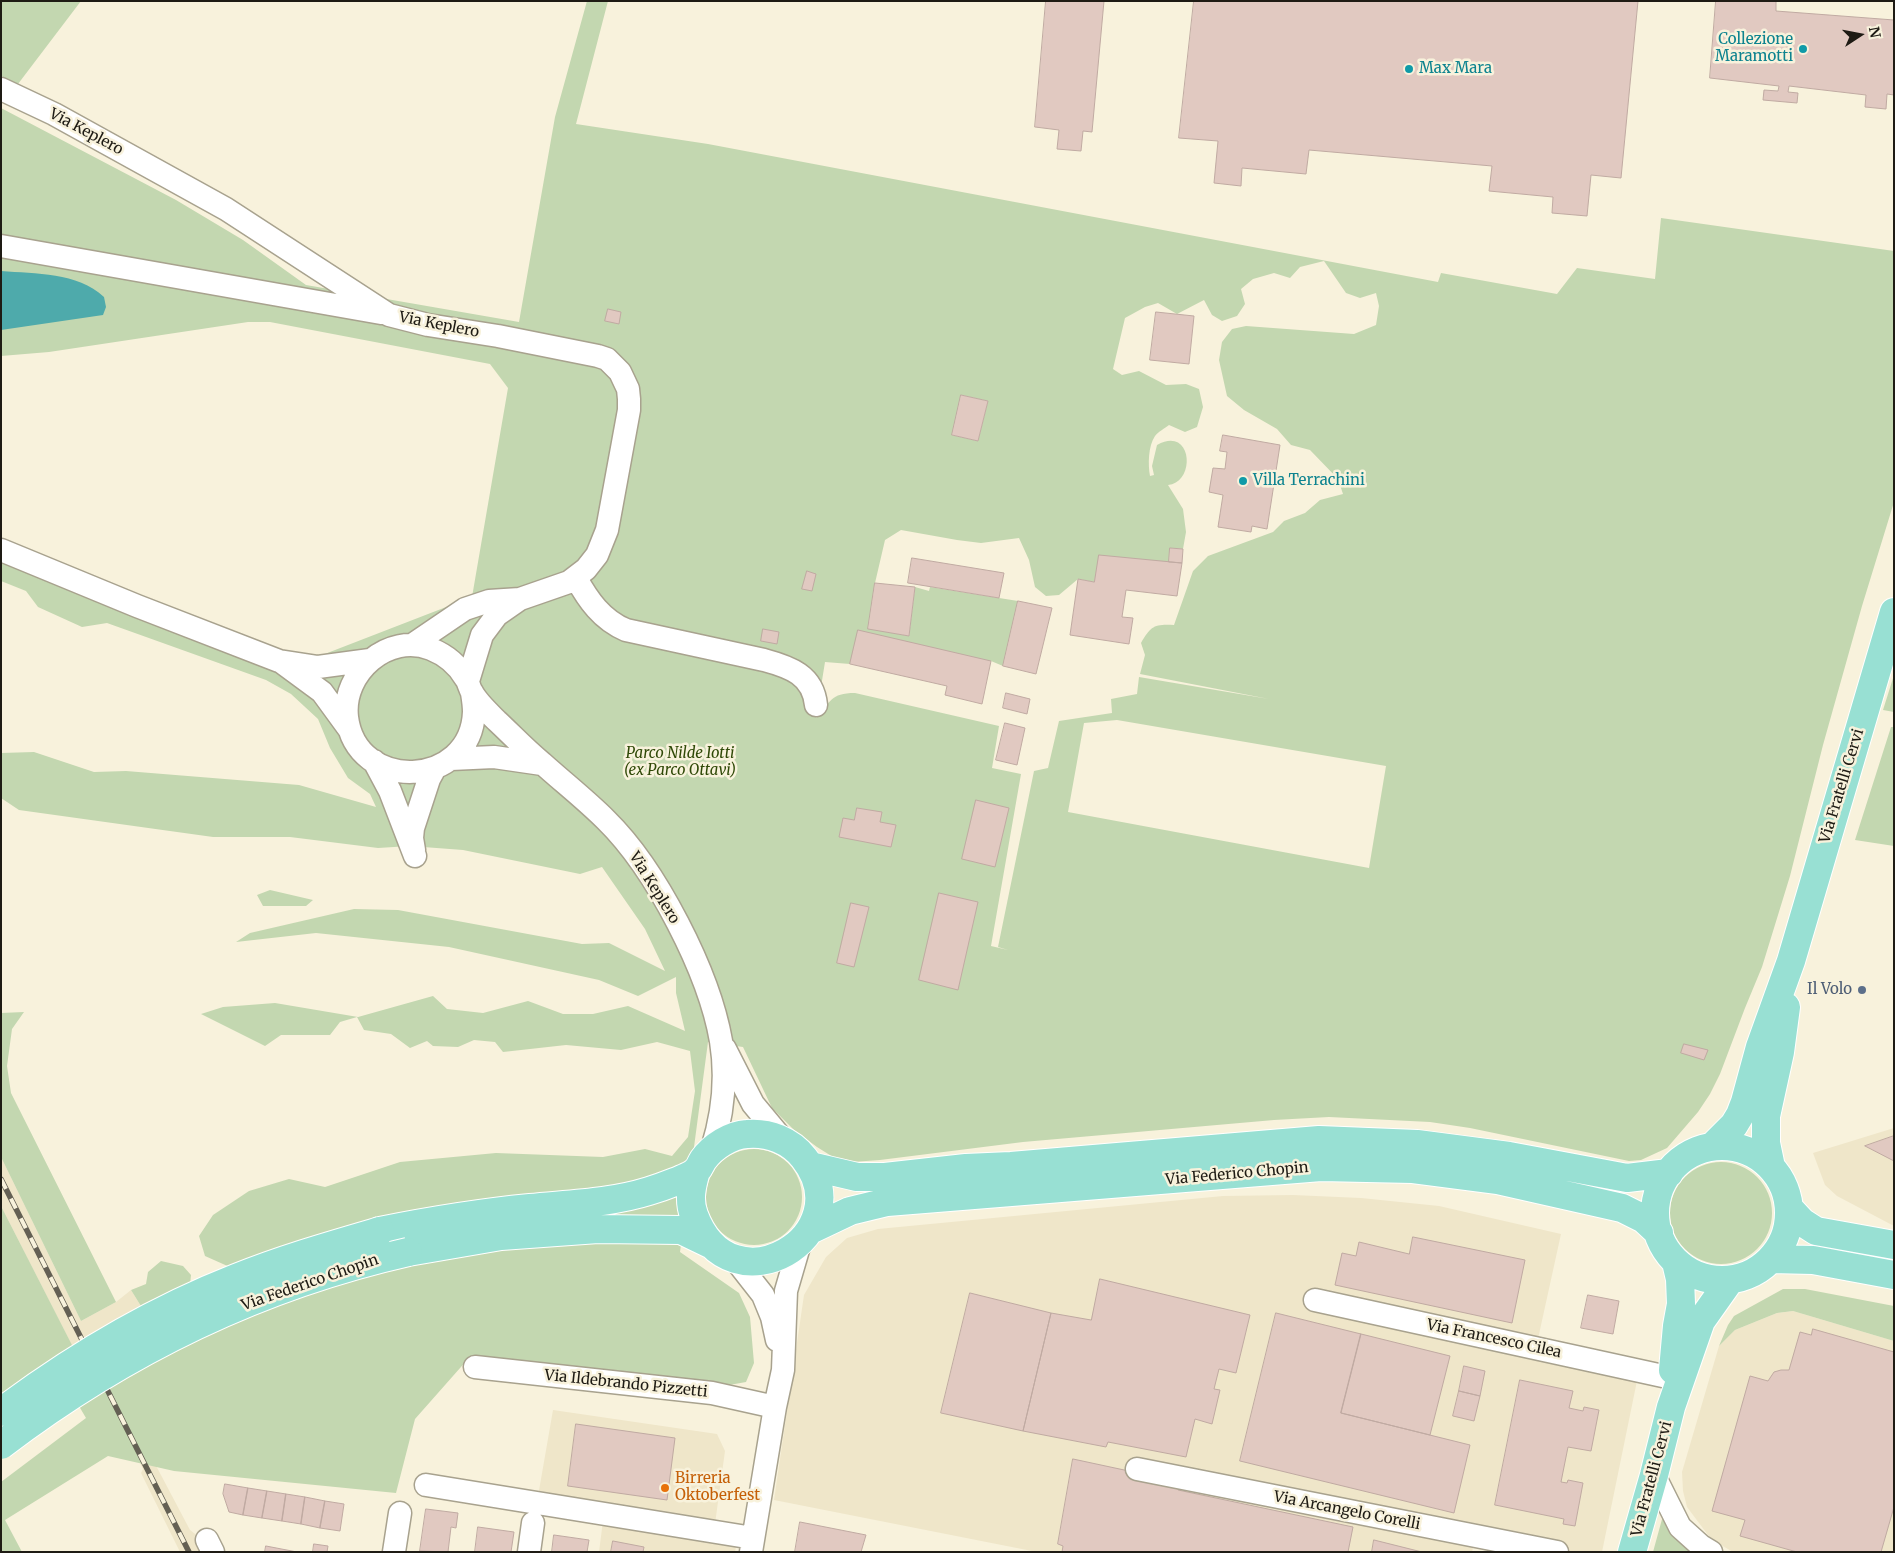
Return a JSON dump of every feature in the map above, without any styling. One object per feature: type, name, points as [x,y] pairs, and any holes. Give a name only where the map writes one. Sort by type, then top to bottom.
[{"type":"main road","name":"Via Fratelli Cervi","points":[[1713,1146],[1734,1125],[1740,1115],[1760,1047],[1792,961],[1894,612]]},
{"type":"main road","name":"Via Fratelli Cervi","points":[[1771,1167],[1766,1143],[1766,1116],[1780,1052],[1792,961]]},
{"type":"main road","name":"Via Federico Chopin","points":[[1,1412],[32,1389],[144,1320],[189,1298],[280,1262],[380,1231],[480,1213],[631,1196],[669,1184],[704,1160],[728,1139],[746,1134],[765,1134],[783,1140],[799,1151],[810,1166],[817,1181],[819,1198],[816,1215],[805,1237]]},
{"type":"main road","name":"Via Federico Chopin","points":[[810,1166],[858,1177],[885,1177],[966,1168],[1021,1166],[1319,1140],[1417,1144],[1509,1156],[1626,1178],[1669,1173]]},
{"type":"main road","name":"Via Fratelli Cervi","points":[[1713,1146],[1734,1146],[1754,1154],[1771,1167],[1784,1186],[1789,1208],[1788,1226],[1782,1243],[1760,1269],[1746,1276],[1730,1280],[1710,1280],[1692,1274],[1676,1262],[1665,1249],[1659,1233],[1657,1214],[1659,1195],[1669,1173],[1681,1161],[1696,1151],[1713,1146]]},
{"type":"main road","name":"Via Federico Chopin","points":[[704,1160],[691,1190],[692,1210],[698,1228],[710,1244]]},
{"type":"main road","name":"Via Federico Chopin","points":[[1,1445],[62,1401],[149,1348],[206,1320],[267,1294],[335,1271],[408,1252],[502,1236],[598,1229],[681,1230],[734,1258],[751,1262],[769,1260],[786,1254],[805,1237],[850,1211],[887,1202],[1321,1167],[1413,1169],[1498,1180],[1622,1208],[1644,1219],[1659,1233]]},
{"type":"main road","points":[[1789,1208],[1802,1222],[1816,1231],[1894,1245]]},
{"type":"main road","points":[[1770,1259],[1813,1260],[1894,1275]]},
{"type":"main road","name":"Via Fratelli Cervi","points":[[1671,1406],[1677,1326],[1681,1304],[1680,1279],[1676,1262]]},
{"type":"main road","name":"Via Fratelli Cervi","points":[[1632,1552],[1671,1406],[1701,1321],[1730,1280]]},
{"type":"street","name":"Via Keplero","points":[[1,89],[54,114],[226,209],[389,315],[428,325],[498,336],[607,359],[620,372],[628,389],[629,410],[607,530],[597,555],[576,578],[549,590],[520,599]]},
{"type":"street","points":[[1,246],[389,315]]},
{"type":"street","points":[[1,550],[137,606],[279,661],[318,668],[370,660]]},
{"type":"street","points":[[576,578],[590,602],[616,626],[626,630],[780,665],[794,671],[808,682],[815,696],[816,706]]},
{"type":"street","points":[[412,645],[465,609],[489,601],[520,599]]},
{"type":"street","points":[[470,687],[482,634],[498,615],[520,599]]},
{"type":"street","points":[[351,732],[347,716],[347,701],[351,686],[359,672],[370,660],[382,652],[396,647],[412,645],[429,648],[445,656],[458,667],[470,687],[474,711],[471,729],[463,745],[429,779],[413,828],[412,838],[415,856],[390,791],[374,762]]},
{"type":"street","points":[[279,661],[322,692],[364,753],[374,762],[391,770],[410,773],[443,764],[494,757],[542,764]]},
{"type":"street","name":"Via Keplero","points":[[470,687],[494,719],[542,764],[607,820],[643,866],[682,932],[696,962],[710,1001],[720,1042]]},
{"type":"street","points":[[720,1042],[753,1104],[783,1140]]},
{"type":"street","points":[[704,1160],[719,1127],[722,1109],[724,1086],[720,1042]]},
{"type":"street","points":[[426,1485],[752,1545],[775,1407],[784,1370],[786,1291],[805,1237]]},
{"type":"street","points":[[734,1258],[763,1295],[772,1317],[784,1370]]},
{"type":"street","name":"Via Francesco Cilea","points":[[1315,1300],[1672,1378]]},
{"type":"street","name":"Via Ildebrando Pizzetti","points":[[475,1367],[712,1393],[775,1407]]},
{"type":"street","name":"Via Arcangelo Corelli","points":[[1137,1469],[1557,1552]]},
{"type":"street","points":[[1654,1474],[1680,1527],[1701,1546],[1711,1552]]},
{"type":"street","points":[[394,1552],[400,1513]]},
{"type":"street","points":[[529,1552],[533,1523]]},
{"type":"shaded area","points":[[1894,1128],[1894,1226],[1837,1196],[1825,1185],[1813,1153]]},
{"type":"shaded area","points":[[1,1157],[81,1321],[116,1302],[131,1290],[144,1311],[74,1350],[1,1206]]},
{"type":"shaded area","points":[[1293,1195],[1361,1198],[1439,1206],[1561,1234],[1536,1348],[1639,1371],[1602,1552],[1557,1552],[1476,1536],[1472,1552],[1037,1552],[774,1500],[804,1295],[826,1257],[847,1238],[878,1229],[1223,1196]]},
{"type":"shaded area","points":[[1793,1311],[1894,1341],[1894,1552],[1733,1552],[1711,1539],[1687,1507],[1683,1491],[1682,1472],[1719,1346],[1735,1330],[1777,1313]]},
{"type":"shaded area","points":[[115,1388],[190,1530],[203,1540],[209,1552],[180,1552],[141,1473],[143,1469],[136,1455]]},
{"type":"shaded area","points":[[553,1410],[717,1434],[725,1451],[714,1531],[738,1536],[735,1552],[599,1552],[604,1513],[537,1502]]},
{"type":"green space","points":[[1,1],[81,1],[18,84],[1,76]]},
{"type":"green space","name":"Parco Nilde Iotti (ex Parco Ottavi)","points":[[587,1],[608,1],[576,124],[708,144],[1438,282],[1441,273],[1557,294],[1577,268],[1655,279],[1661,218],[1894,251],[1894,502],[1862,606],[1823,745],[1790,876],[1762,967],[1720,1074],[1698,1112],[1667,1148],[1641,1160],[1629,1161],[1470,1128],[1430,1122],[1329,1117],[1023,1142],[852,1162],[833,1157],[817,1147],[794,1130],[772,1108],[743,1047],[708,1042],[680,1252],[739,1293],[750,1317],[754,1363],[746,1382],[718,1387],[468,1359],[415,1419],[396,1493],[174,1471],[108,1456],[5,1520],[22,1552],[1,1552],[1,1482],[86,1418],[53,1362],[1,1401],[1,1206],[74,1349],[144,1311],[131,1290],[146,1284],[148,1272],[161,1261],[183,1266],[191,1275],[190,1285],[232,1268],[205,1256],[199,1236],[213,1215],[249,1191],[289,1179],[325,1187],[400,1162],[496,1153],[603,1157],[645,1149],[672,1156],[688,1137],[695,1091],[690,1051],[657,1042],[621,1050],[566,1045],[503,1052],[495,1042],[474,1040],[458,1047],[433,1046],[427,1041],[410,1048],[391,1034],[364,1030],[357,1017],[340,1022],[330,1035],[281,1035],[265,1046],[201,1014],[223,1007],[275,1003],[358,1017],[433,996],[447,1009],[483,1013],[528,1001],[563,1014],[593,1014],[628,1006],[685,1031],[676,993],[676,977],[638,996],[599,980],[449,947],[316,933],[236,942],[250,933],[354,909],[398,910],[582,944],[609,943],[665,971],[645,929],[602,867],[580,874],[463,850],[410,846],[378,848],[290,837],[213,837],[19,810],[1,798],[1,753],[34,752],[94,772],[126,771],[299,785],[376,807],[370,794],[348,778],[330,748],[318,719],[291,694],[266,680],[107,623],[82,627],[38,607],[26,591],[1,581],[1,538],[96,579],[283,653],[317,657],[472,597],[508,388],[490,364],[270,322],[248,322],[49,352],[1,356],[1,108],[176,200],[243,240],[306,285],[519,322],[555,117]],"holes":[[[1324,261],[1346,293],[1360,298],[1376,293],[1379,306],[1376,325],[1354,334],[1246,326],[1232,329],[1222,342],[1219,360],[1227,396],[1244,410],[1277,429],[1291,445],[1310,450],[1338,479],[1343,494],[1320,500],[1305,513],[1284,521],[1273,532],[1208,556],[1193,571],[1174,625],[1154,627],[1141,643],[1145,655],[1140,674],[1269,699],[1139,677],[1137,694],[1111,699],[1112,713],[1059,721],[1048,768],[1034,771],[998,947],[1008,950],[991,946],[1021,774],[992,768],[999,726],[855,693],[847,693],[836,697],[828,703],[816,718],[825,662],[850,664],[991,661],[1003,666],[1018,601],[930,587],[929,591],[915,587],[909,636],[868,628],[875,583],[885,540],[901,530],[981,543],[1019,538],[1029,560],[1035,587],[1046,596],[1059,595],[1078,579],[1094,582],[1169,562],[1170,548],[1183,549],[1186,532],[1183,509],[1168,485],[1177,482],[1183,475],[1186,457],[1184,448],[1178,443],[1169,441],[1157,445],[1152,466],[1154,475],[1150,476],[1150,450],[1155,436],[1169,425],[1185,432],[1197,427],[1203,407],[1199,389],[1186,384],[1166,385],[1139,371],[1122,375],[1113,369],[1125,318],[1145,307],[1158,303],[1177,314],[1204,300],[1212,315],[1222,321],[1237,316],[1245,304],[1241,289],[1253,279],[1274,273],[1290,278],[1300,267]],[[961,395],[988,401],[978,441],[952,435]],[[1117,720],[1386,766],[1369,868],[1068,812],[1084,723]]]},
{"type":"green space","points":[[1894,675],[1894,712],[1883,710]]},
{"type":"green space","points":[[1891,727],[1894,727],[1894,846],[1855,840]]},
{"type":"green space","points":[[270,890],[313,900],[306,906],[263,906],[257,895]]},
{"type":"green space","points":[[24,1012],[12,1029],[7,1066],[11,1093],[116,1302],[81,1321],[1,1157],[1,1013]]},
{"type":"green space","points":[[745,1149],[763,1149],[781,1157],[794,1170],[802,1188],[799,1216],[781,1237],[763,1245],[745,1245],[727,1237],[714,1224],[706,1206],[706,1188],[714,1170],[727,1157]]},
{"type":"green space","points":[[1721,1162],[1741,1166],[1757,1177],[1768,1193],[1772,1213],[1768,1233],[1757,1249],[1741,1260],[1721,1264],[1701,1260],[1685,1249],[1674,1233],[1670,1213],[1674,1193],[1685,1177],[1701,1166]]},
{"type":"green space","points":[[1783,1289],[1805,1289],[1894,1306],[1894,1341],[1793,1311],[1777,1313],[1735,1330],[1719,1346],[1734,1316]]},
{"type":"green space","points":[[1667,1501],[1711,1552],[1653,1552]]},
{"type":"water","points":[[1,271],[56,276],[81,283],[104,297],[106,307],[103,315],[1,330]]},
{"type":"building","points":[[1046,1],[1104,1],[1092,132],[1083,131],[1081,151],[1057,149],[1059,130],[1035,127]]},
{"type":"building","name":"Max Mara","points":[[1194,1],[1638,1],[1621,178],[1591,175],[1587,216],[1552,213],[1553,197],[1489,191],[1492,166],[1309,150],[1306,174],[1242,168],[1241,186],[1214,183],[1218,141],[1179,138]]},
{"type":"building","name":"Collezione Maramotti","points":[[1716,1],[1776,1],[1776,11],[1894,20],[1894,95],[1887,94],[1886,109],[1865,107],[1866,95],[1789,86],[1788,92],[1798,93],[1797,103],[1763,100],[1764,90],[1778,91],[1779,86],[1710,78]]},
{"type":"building","points":[[608,309],[621,312],[619,324],[605,321]]},
{"type":"building","points":[[1156,312],[1194,316],[1189,364],[1150,360]]},
{"type":"building","points":[[961,395],[988,401],[978,441],[952,435]]},
{"type":"building","name":"Villa Terrachini","points":[[1223,435],[1280,445],[1267,529],[1252,526],[1251,532],[1218,527],[1223,495],[1209,492],[1213,468],[1225,469],[1227,452],[1220,451]]},
{"type":"building","points":[[1170,548],[1183,549],[1182,563],[1169,562]]},
{"type":"building","points":[[1099,555],[1182,563],[1177,596],[1126,590],[1122,617],[1133,618],[1129,644],[1070,635],[1078,579],[1094,582]]},
{"type":"building","points":[[912,558],[1004,573],[999,598],[908,583]]},
{"type":"building","points":[[807,571],[816,574],[812,591],[802,589]]},
{"type":"building","points":[[875,583],[915,587],[909,636],[868,629]]},
{"type":"building","points":[[1018,601],[1052,608],[1036,674],[1003,666]]},
{"type":"building","points":[[763,629],[779,632],[777,644],[761,641]]},
{"type":"building","points":[[858,630],[991,661],[982,704],[945,695],[947,686],[850,664]]},
{"type":"building","points":[[1006,693],[1030,699],[1027,714],[1003,708]]},
{"type":"building","points":[[1005,723],[1025,728],[1017,765],[996,760]]},
{"type":"building","points":[[976,800],[1009,808],[995,867],[962,859]]},
{"type":"building","points":[[857,808],[882,812],[880,822],[896,825],[891,847],[839,837],[843,818],[854,820]]},
{"type":"building","points":[[939,893],[978,902],[958,990],[919,980]]},
{"type":"building","points":[[851,903],[869,907],[854,967],[837,963]]},
{"type":"building","points":[[1684,1044],[1708,1050],[1704,1060],[1681,1053]]},
{"type":"building","points":[[1894,1136],[1894,1161],[1865,1146]]},
{"type":"building","points":[[1413,1237],[1525,1260],[1512,1323],[1335,1285],[1342,1253],[1356,1256],[1359,1242],[1409,1254]]},
{"type":"building","points":[[1100,1279],[1250,1315],[1236,1373],[1219,1369],[1214,1389],[1220,1390],[1212,1424],[1195,1419],[1186,1457],[1108,1442],[1106,1447],[1023,1431],[1051,1313],[1091,1320]]},
{"type":"building","points":[[970,1293],[1051,1313],[1023,1431],[941,1413]]},
{"type":"building","points":[[1588,1295],[1619,1301],[1613,1334],[1581,1328]]},
{"type":"building","points":[[1276,1313],[1361,1334],[1341,1413],[1470,1445],[1454,1513],[1240,1461]]},
{"type":"building","points":[[1813,1329],[1894,1352],[1894,1507],[1881,1552],[1797,1552],[1740,1536],[1745,1520],[1712,1511],[1750,1376],[1768,1381],[1774,1372],[1789,1370],[1800,1332],[1811,1335]]},
{"type":"building","points":[[1361,1334],[1450,1356],[1430,1435],[1341,1413]]},
{"type":"building","points":[[1464,1366],[1485,1371],[1480,1396],[1459,1391]]},
{"type":"building","points":[[1520,1380],[1573,1391],[1569,1408],[1583,1411],[1584,1407],[1599,1410],[1591,1451],[1568,1447],[1561,1482],[1567,1483],[1568,1480],[1583,1483],[1575,1526],[1563,1524],[1564,1519],[1495,1505]]},
{"type":"building","points":[[1459,1391],[1480,1396],[1474,1421],[1453,1416]]},
{"type":"building","points":[[576,1424],[675,1438],[667,1500],[568,1486]]},
{"type":"building","points":[[1073,1459],[1180,1482],[1178,1490],[1353,1527],[1348,1552],[1062,1552],[1063,1546],[1058,1544]]},
{"type":"building","points":[[225,1484],[248,1488],[243,1515],[229,1512],[223,1494]]},
{"type":"building","points":[[248,1488],[267,1491],[262,1518],[243,1515]]},
{"type":"building","points":[[267,1491],[286,1494],[282,1521],[262,1518]]},
{"type":"building","points":[[286,1494],[305,1497],[301,1524],[282,1521]]},
{"type":"building","points":[[305,1497],[325,1501],[320,1528],[301,1524]]},
{"type":"building","points":[[325,1501],[344,1504],[340,1531],[320,1528]]},
{"type":"building","points":[[426,1509],[458,1513],[456,1528],[451,1527],[448,1552],[420,1551]]},
{"type":"building","points":[[800,1522],[866,1535],[861,1552],[795,1552]]},
{"type":"building","points":[[478,1527],[514,1532],[511,1552],[475,1552]]},
{"type":"building","points":[[554,1535],[589,1540],[587,1552],[552,1552]]},
{"type":"building","points":[[1374,1540],[1422,1552],[1372,1552]]},
{"type":"building","points":[[613,1541],[644,1547],[643,1552],[611,1552]]},
{"type":"building","points":[[314,1544],[328,1546],[327,1552],[313,1552]]},
{"type":"building","points":[[266,1546],[297,1552],[265,1552]]},
{"type":"railway","points":[[1,1179],[189,1552]]},
{"type":"place","name":"Collezione Maramotti","points":[[1803,49]]},
{"type":"place","name":"Max Mara","points":[[1409,69]]},
{"type":"place","name":"Villa Terrachini","points":[[1243,481]]},
{"type":"place","name":"Il Volo","points":[[1862,990]]},
{"type":"place","name":"Birreria Oktoberfest","points":[[665,1488]]}]
